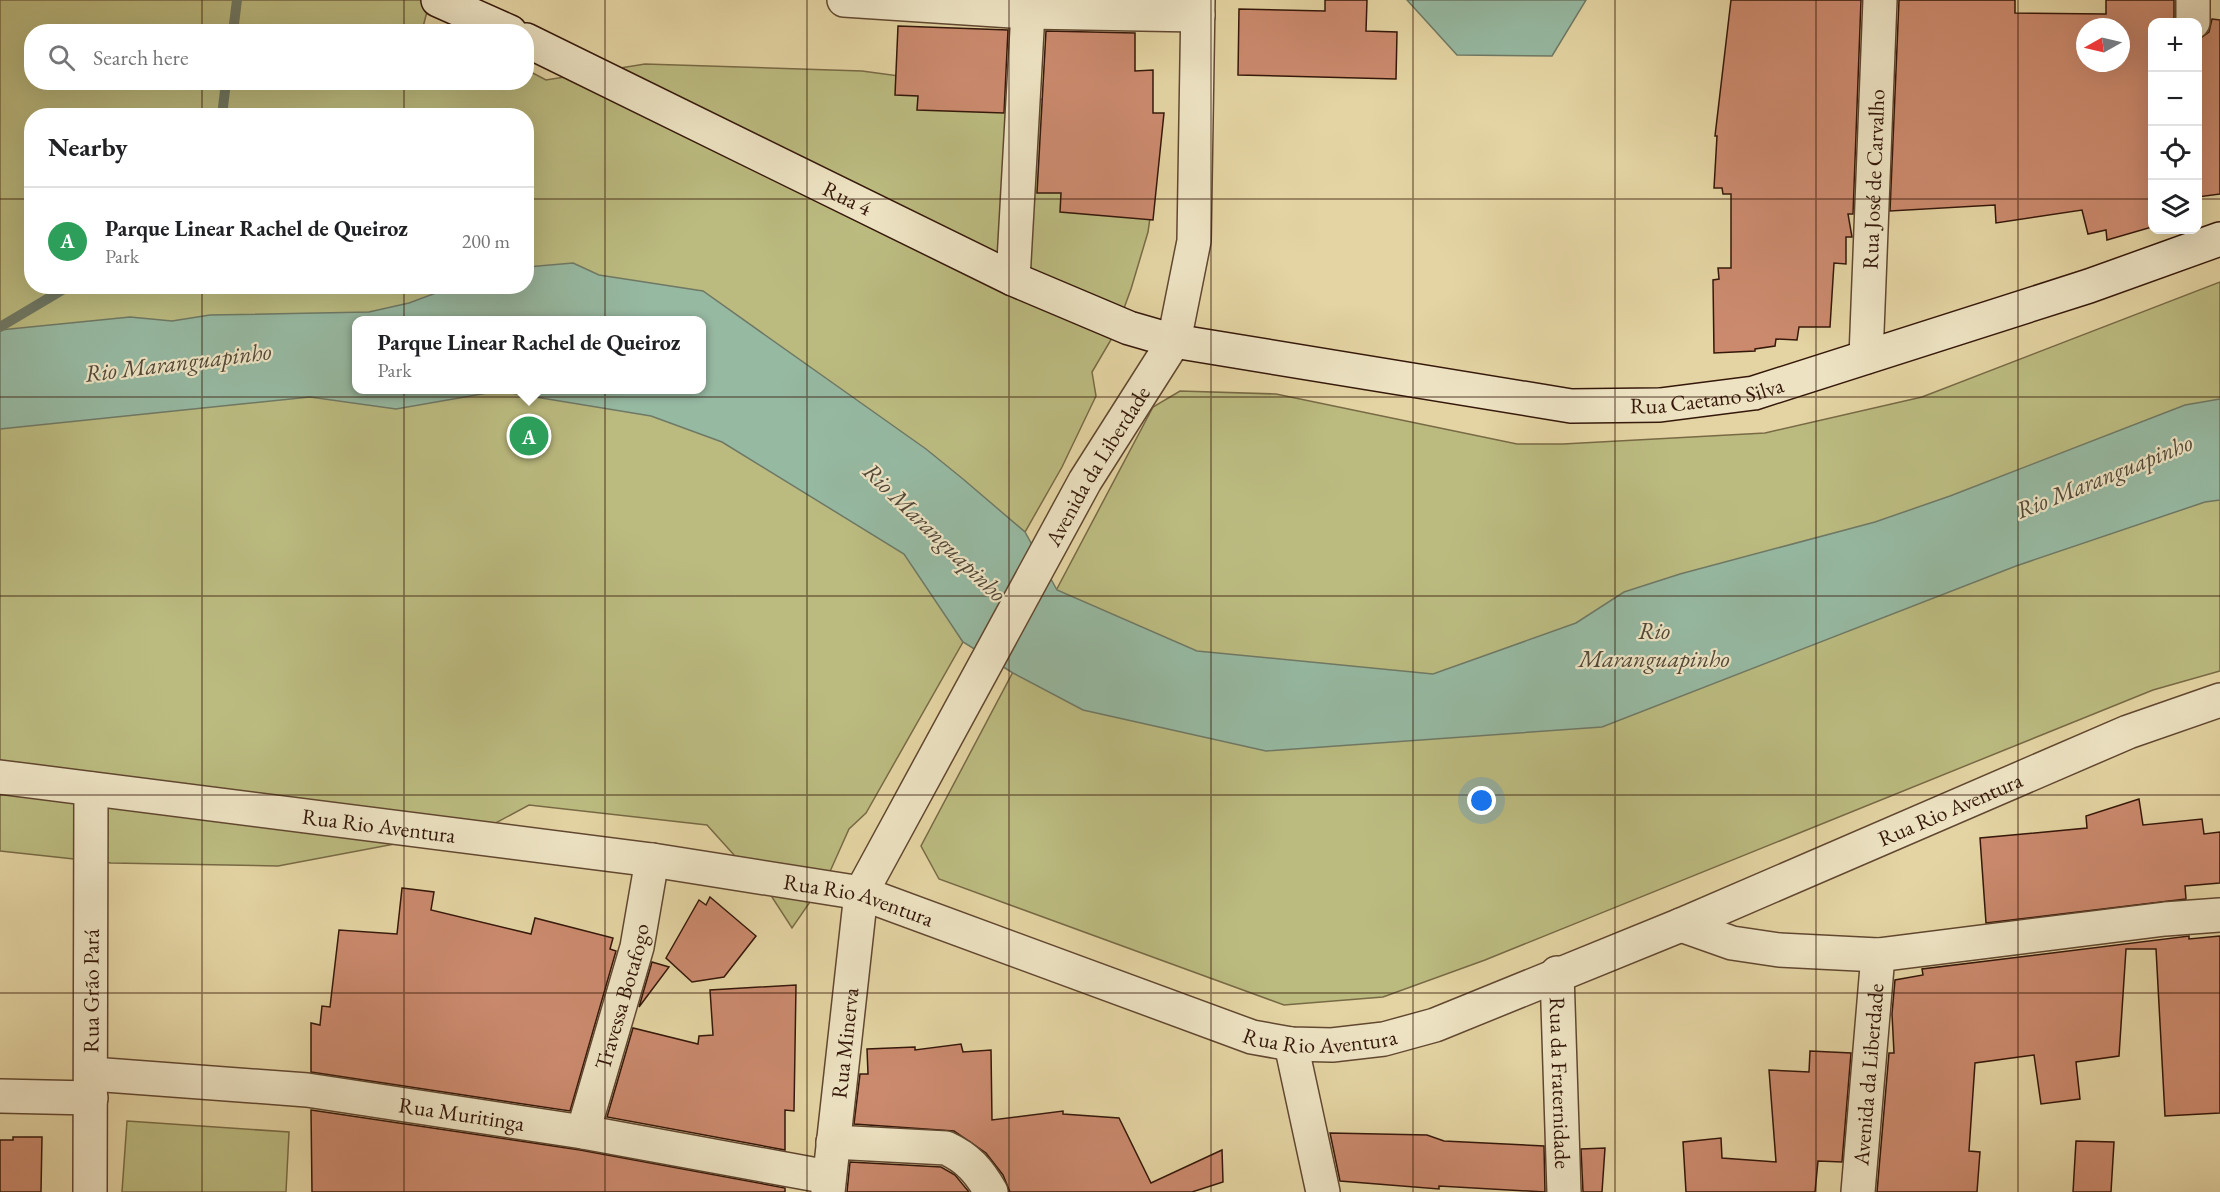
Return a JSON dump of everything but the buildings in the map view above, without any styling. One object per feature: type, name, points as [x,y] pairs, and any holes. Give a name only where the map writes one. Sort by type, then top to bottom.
[{"type":"street","points":[[438,0],[495,17]]},
{"type":"street","points":[[844,0],[1028,12],[1198,7]]},
{"type":"street","name":"Rua José de Carvalho","points":[[1866,357],[1880,0]]},
{"type":"street","points":[[2193,0],[2193,18]]},
{"type":"street","name":"Avenida da Liberdade","points":[[861,893],[1085,481],[1174,341],[1194,241],[1198,7]]},
{"type":"street","points":[[1013,279],[1028,12]]},
{"type":"street","name":"Rua 4","points":[[534,44],[1013,279],[1129,328],[1174,341]]},
{"type":"street","name":"Rua Caetano Silva","points":[[1174,341],[1571,406],[1660,405],[1754,393],[2089,286],[2220,239]]},
{"type":"street","name":"Rua Rio Aventura","points":[[0,777],[652,860],[861,893],[1252,1037],[1291,1044],[1332,1046],[1384,1039],[1435,1025],[1557,973],[1680,925],[2128,732],[2220,700]]},
{"type":"street","name":"Rua Grão Pará","points":[[90,1192],[91,789]]},
{"type":"street","name":"Travessa Botafogo","points":[[583,1132],[637,947],[652,860]]},
{"type":"street","name":"Rua Minerva","points":[[828,1185],[861,893]]},
{"type":"street","points":[[1680,925],[1732,943],[1779,950],[1878,955],[2165,919],[2220,915]]},
{"type":"street","name":"Avenida da Liberdade","points":[[1858,1192],[1878,955]]},
{"type":"street","name":"Rua da Fraternidade","points":[[1557,973],[1564,1192]]},
{"type":"street","points":[[1291,1044],[1323,1192]]},
{"type":"street","name":"Rua Muritinga","points":[[0,1096],[92,1086],[307,1090],[583,1132],[828,1185]]},
{"type":"street","points":[[833,1142],[946,1149],[963,1156],[976,1168],[991,1192]]},
{"type":"green space","points":[[0,0],[430,0],[424,24],[24,24],[24,90],[534,90],[534,74],[546,80],[645,64],[862,71],[1025,93],[1156,144],[1157,168],[1148,232],[1115,333],[1092,372],[1096,396],[1062,467],[1025,532],[1010,520],[952,625],[963,642],[866,813],[849,829],[828,876],[792,928],[772,897],[707,825],[529,805],[490,826],[278,866],[111,863],[0,851]]},
{"type":"green space","points":[[2220,282],[2220,671],[2153,690],[1485,960],[1383,997],[1284,1005],[939,879],[921,846],[1153,407],[1180,391],[1276,394],[1517,444],[1563,444],[1765,433],[1922,397]]},
{"type":"green space","points":[[127,1121],[289,1132],[286,1192],[122,1192]]},
{"type":"water","points":[[1407,0],[1586,0],[1552,56],[1457,55]]},
{"type":"water","name":"Rio Maranguapinho","points":[[573,263],[599,275],[703,291],[926,449],[963,479],[1025,532],[1057,590],[1197,651],[1433,674],[1576,623],[1624,592],[1680,574],[1875,522],[1950,496],[2185,405],[2220,399],[2220,500],[2205,502],[2016,566],[1602,727],[1266,751],[1083,710],[1013,673],[963,642],[904,554],[722,442],[651,416],[517,394],[706,394],[706,316],[352,316],[352,394],[482,394],[396,409],[310,397],[0,429],[0,330],[130,317],[172,321],[210,315],[369,312],[409,303],[433,294],[534,294],[534,266]]},
{"type":"waterway","points":[[234,24],[237,0]]},
{"type":"waterway","points":[[223,108],[225,90]]},
{"type":"waterway","points":[[0,327],[56,294]]},
{"type":"place","name":"Parque Linear Rachel de Queiroz","points":[[529,436]]}]
